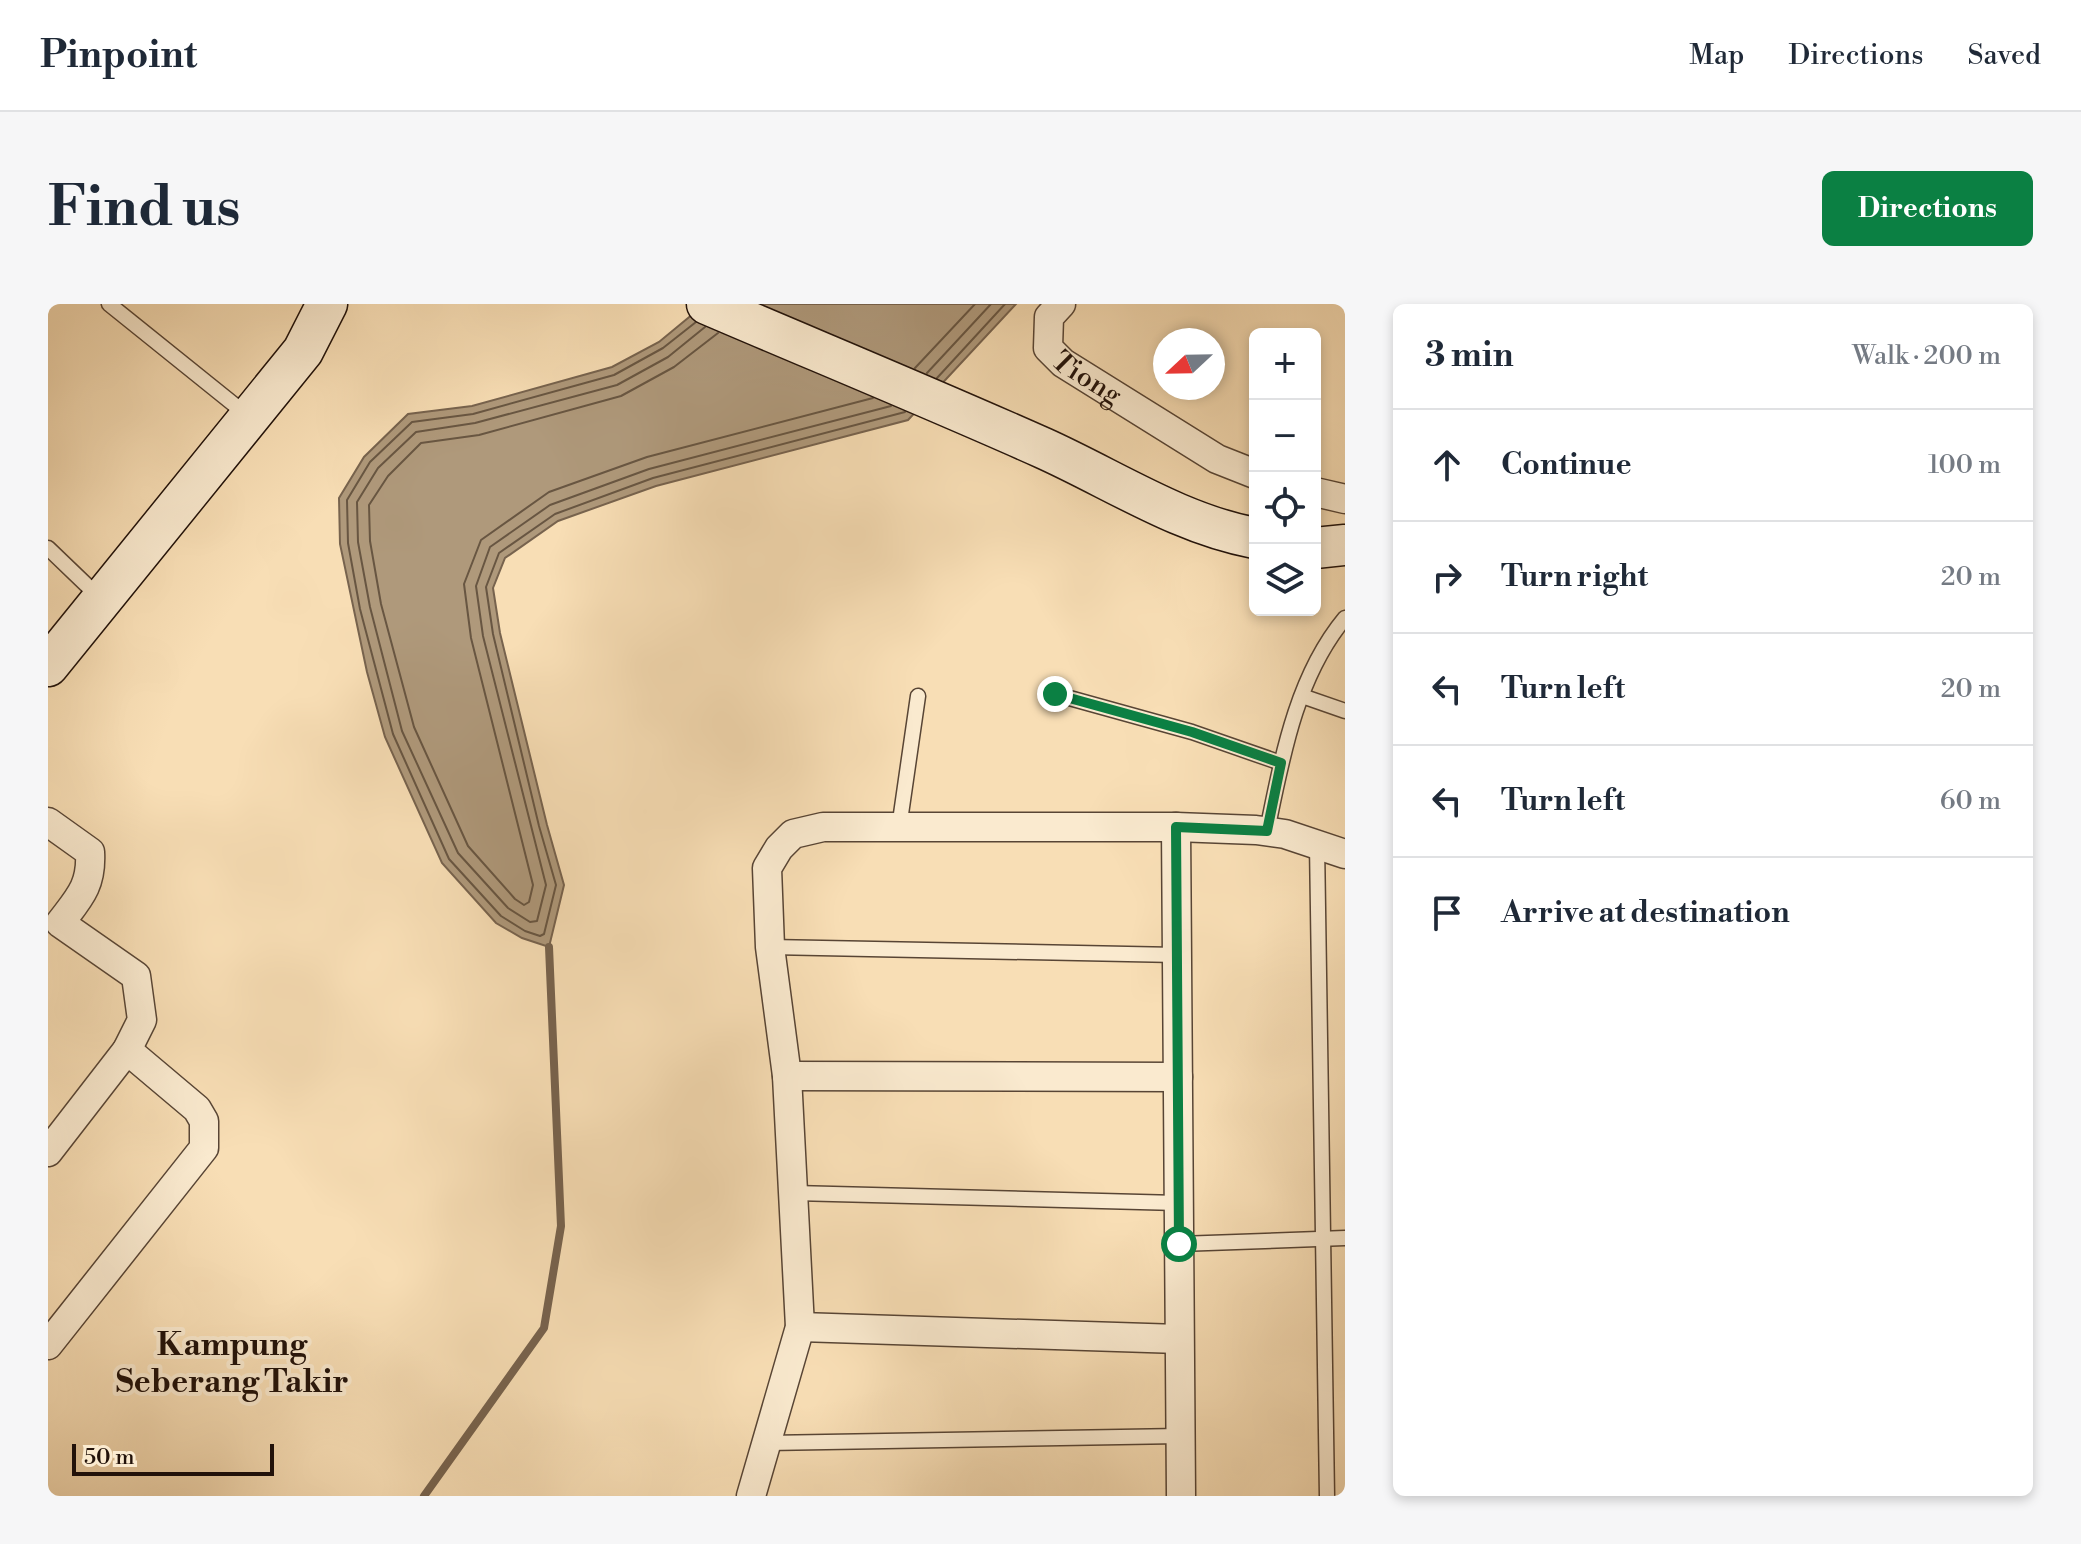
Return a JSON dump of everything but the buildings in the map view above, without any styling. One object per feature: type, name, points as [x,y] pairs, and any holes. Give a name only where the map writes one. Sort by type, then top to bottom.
[{"type":"street","points":[[48,666],[303,351],[327,304]]},
{"type":"street","points":[[707,304],[1045,449],[1198,522],[1223,532],[1249,537]]},
{"type":"street","name":"Tiong","points":[[1061,304],[1049,317],[1048,348],[1063,363],[1217,459],[1250,472]]},
{"type":"street","points":[[1321,493],[1345,499]]},
{"type":"street","points":[[1321,547],[1345,545]]},
{"type":"street","points":[[48,822],[90,852],[91,870],[85,892],[54,930],[136,976],[142,1020],[127,1050],[48,1152]]},
{"type":"street","points":[[751,1496],[800,1327],[787,1076],[770,947],[767,868],[779,848],[793,834],[823,827],[1176,827],[1267,831],[1345,854]]},
{"type":"street","points":[[1176,827],[1181,1496]]},
{"type":"street","points":[[51,1337],[204,1148],[206,1133],[197,1109],[127,1050]]},
{"type":"street","points":[[787,1076],[1178,1077]]},
{"type":"street","points":[[800,1327],[1179,1339]]},
{"type":"lane","points":[[109,304],[251,417]]},
{"type":"lane","points":[[48,548],[102,600]]},
{"type":"lane","points":[[1267,831],[1281,763],[1302,696],[1332,634],[1345,618]]},
{"type":"lane","points":[[1055,694],[1192,732],[1281,763]]},
{"type":"lane","points":[[899,828],[918,696]]},
{"type":"lane","points":[[1302,696],[1345,711]]},
{"type":"lane","points":[[1317,844],[1327,1496]]},
{"type":"lane","points":[[770,947],[1177,955]]},
{"type":"lane","points":[[794,1193],[1178,1203]]},
{"type":"lane","points":[[1179,1244],[1345,1238]]},
{"type":"lane","points":[[767,1443],[1180,1436]]},
{"type":"water","points":[[705,304],[1016,304],[908,420],[656,486],[558,521],[505,558],[493,588],[500,633],[564,885],[549,947],[522,938],[496,923],[442,863],[385,737],[367,672],[340,544],[339,498],[364,457],[408,414],[472,406],[612,367],[659,342]]},
{"type":"waterway","points":[[424,1496],[544,1328],[561,1226],[549,947]]},
{"type":"district","name":"Kampung Seberang Takir","points":[[232,1364]]},
{"type":"route","points":[[1055,694],[1192,732],[1281,763],[1267,831],[1176,827],[1179,1244]]}]
